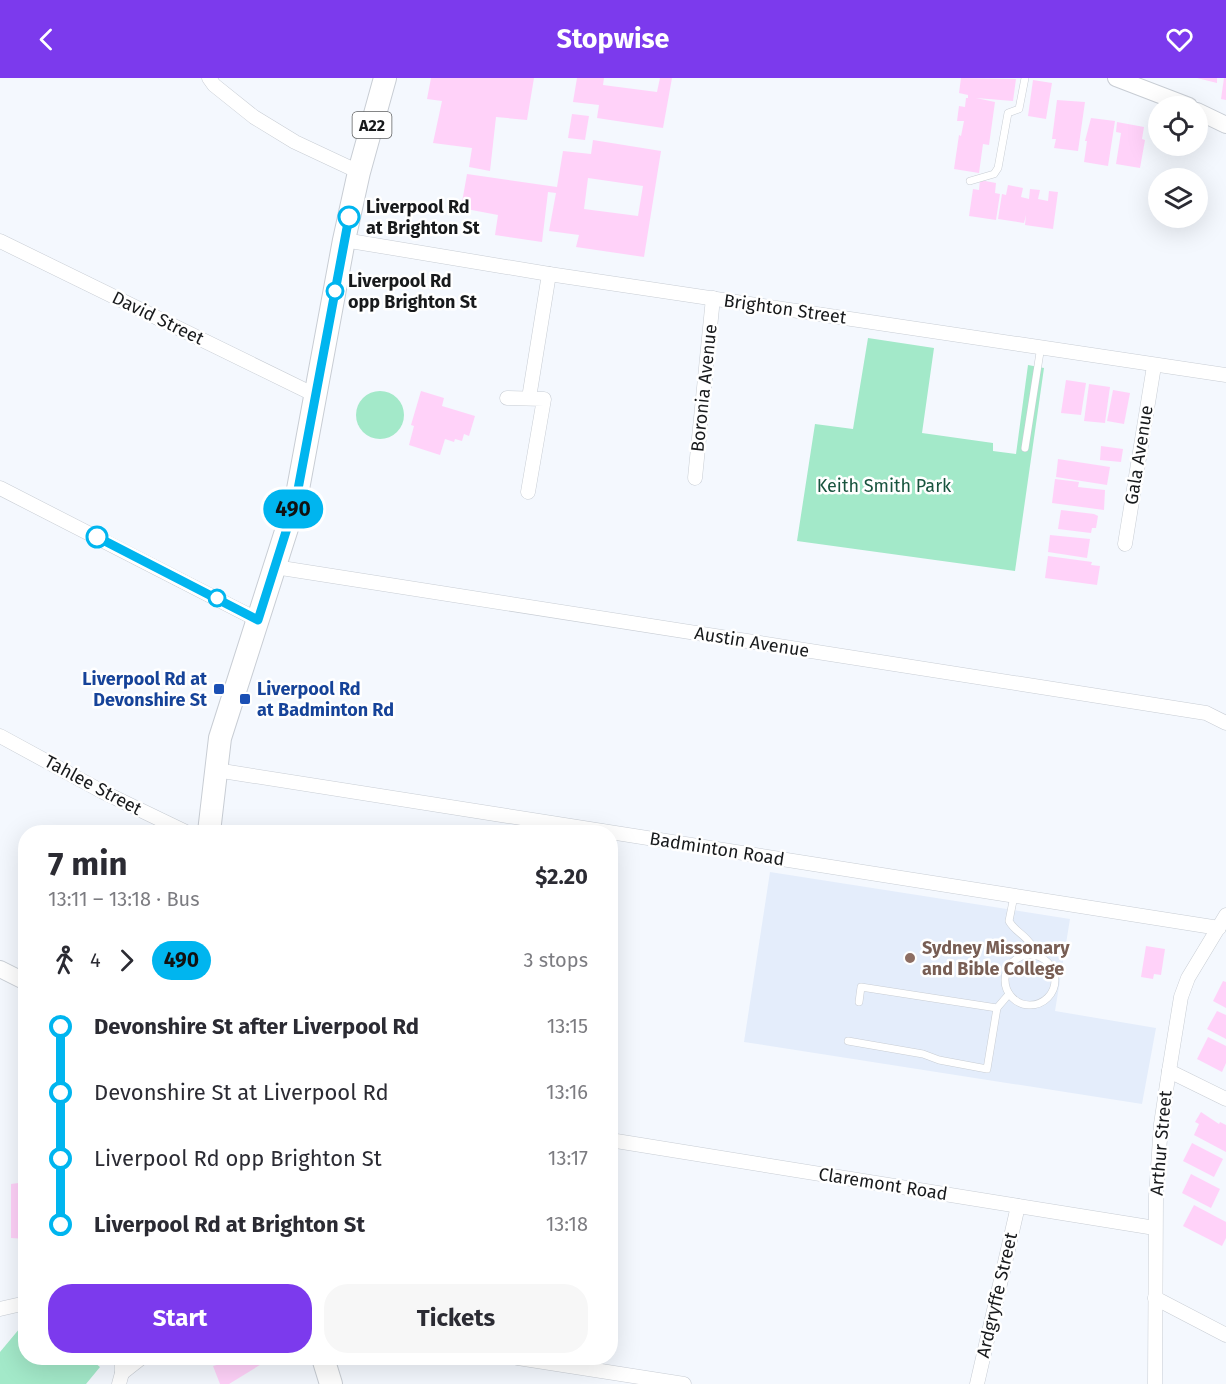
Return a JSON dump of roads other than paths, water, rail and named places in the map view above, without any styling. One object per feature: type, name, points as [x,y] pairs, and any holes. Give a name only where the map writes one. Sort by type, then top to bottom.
[{"type":"highway","name":"A22","points":[[210,825],[216,770],[226,718],[296,500],[344,240],[359,172],[385,78]]},
{"type":"highway","points":[[325,1365],[331,1384]]},
{"type":"street","points":[[209,78],[214,85],[254,117],[295,142],[359,172]]},
{"type":"street","points":[[1116,78],[1163,96]]},
{"type":"street","points":[[1208,116],[1226,125]]},
{"type":"street","name":"Brighton Street","points":[[344,240],[549,274],[1226,375]]},
{"type":"street","name":"David Street","points":[[0,241],[315,395]]},
{"type":"street","points":[[529,398],[549,274]]},
{"type":"street","name":"Boronia Avenue","points":[[695,478],[713,298]]},
{"type":"street","name":"Gala Avenue","points":[[1125,544],[1154,366]]},
{"type":"street","points":[[507,398],[544,399],[528,492]]},
{"type":"street","points":[[0,488],[258,620]]},
{"type":"street","name":"Austin Avenue","points":[[275,567],[1206,713],[1226,723]]},
{"type":"street","name":"Tahlee Street","points":[[0,736],[103,792],[171,825]]},
{"type":"street","name":"Badminton Road","points":[[216,770],[564,825]]},
{"type":"street","name":"Badminton Road","points":[[618,833],[1014,896],[1222,921]]},
{"type":"street","name":"Arthur Street","points":[[1155,1384],[1155,1227],[1161,1124],[1181,998],[1188,978],[1222,921]]},
{"type":"street","points":[[0,969],[18,978]]},
{"type":"street","points":[[1169,1071],[1226,1099]]},
{"type":"street","name":"Claremont Road","points":[[618,1141],[1155,1227]]},
{"type":"street","name":"Ardgryffe Street","points":[[977,1384],[1018,1206]]},
{"type":"street","points":[[1155,1298],[1226,1335]]},
{"type":"street","points":[[0,1309],[18,1305]]},
{"type":"street","points":[[120,1378],[134,1365]]},
{"type":"street","points":[[563,1365],[684,1384]]},
{"type":"lane","points":[[970,181],[994,174],[998,168],[1008,112],[1019,109],[1025,78]]},
{"type":"lane","points":[[1025,448],[1041,346]]},
{"type":"lane","points":[[1014,896],[1009,921],[1013,927],[1027,936],[1032,946],[1030,954]]},
{"type":"lane","points":[[1030,954],[1039,956],[1051,964],[1055,972],[1054,988],[1050,996],[1041,1003],[1023,1005],[1009,994],[1005,978],[1013,961],[1020,956],[1030,954]]},
{"type":"lane","points":[[859,1002],[861,987],[997,1008]]},
{"type":"lane","points":[[848,1041],[923,1054],[939,1060],[987,1069],[997,1008],[1009,994]]},
{"type":"place","name":"Liverpool Rd at Brighton St","points":[[349,217]]},
{"type":"place","name":"Liverpool Rd opp Brighton St","points":[[335,291]]},
{"type":"place","name":"Liverpool Rd at Devonshire St","points":[[219,689]]},
{"type":"place","name":"Liverpool Rd at Badminton Rd","points":[[245,699]]},
{"type":"place","name":"Sydney Missonary and Bible College","points":[[910,958]]},
{"type":"park label","name":"Keith Smith Park","points":[[884,486]]}]
